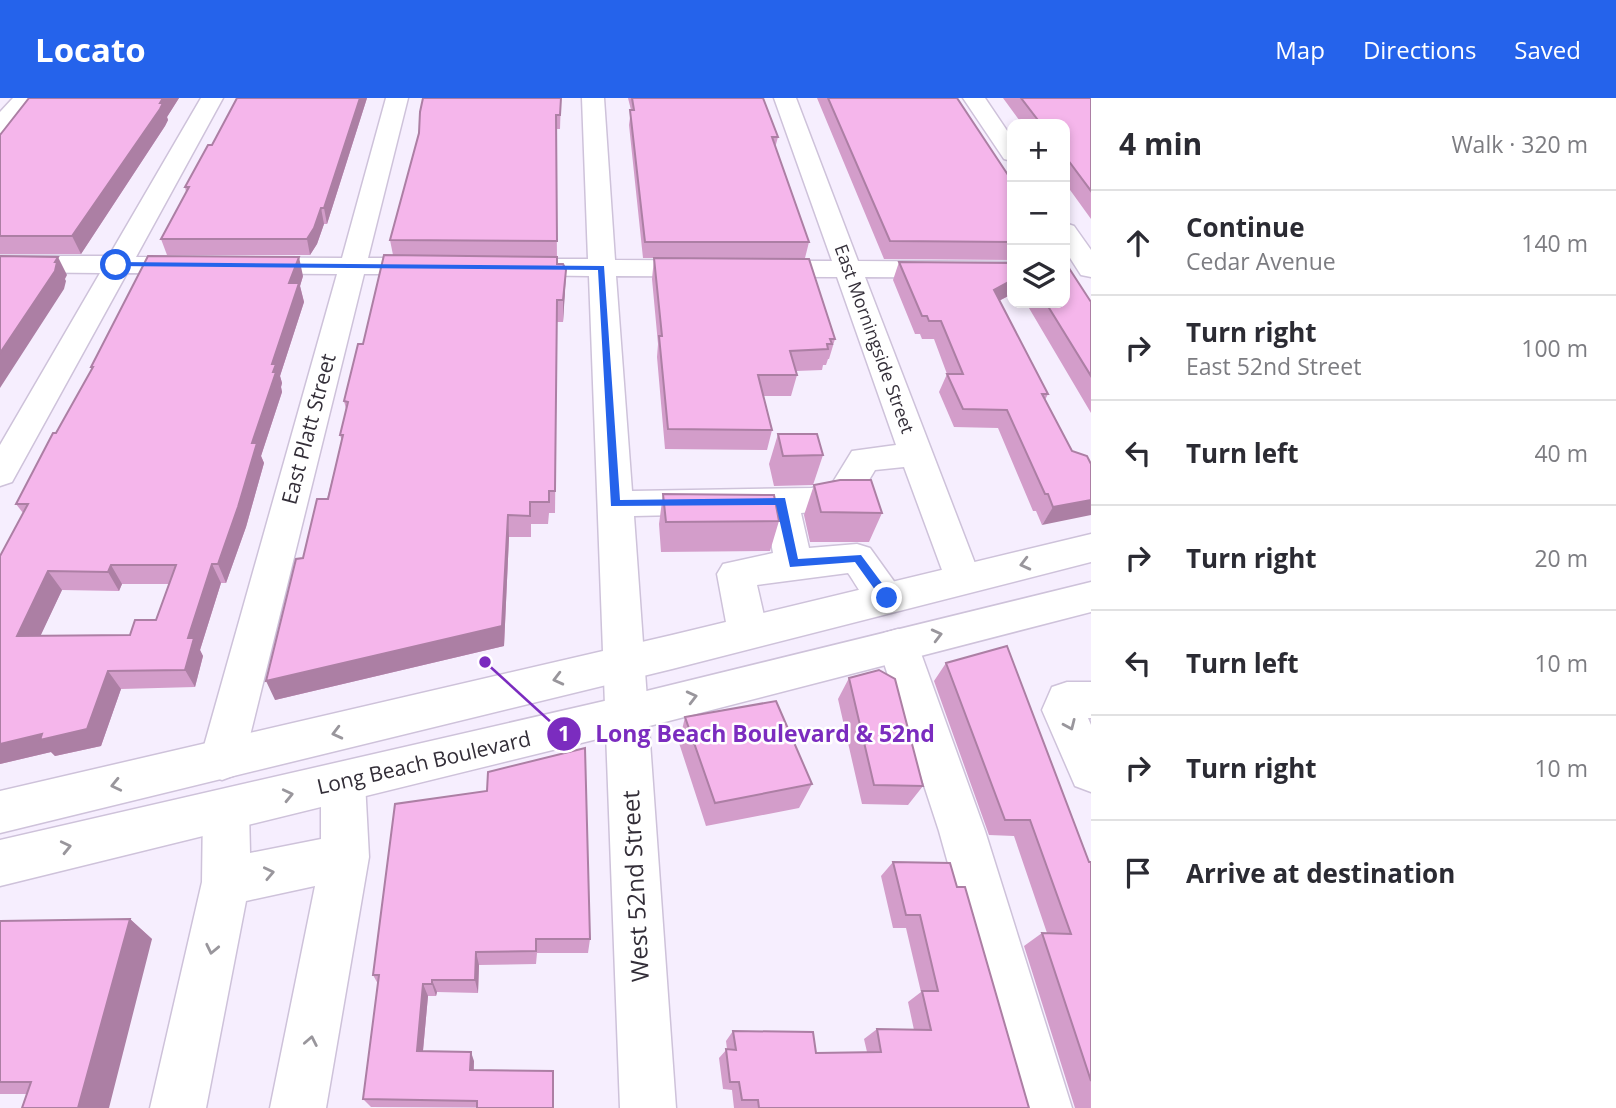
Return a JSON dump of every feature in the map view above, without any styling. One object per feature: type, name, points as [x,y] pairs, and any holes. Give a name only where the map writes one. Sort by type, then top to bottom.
[{"type":"street","points":[[0,126],[24,98]]},
{"type":"street","points":[[0,474],[212,98]]},
{"type":"street","name":"East Platt Street","points":[[222,760],[397,98]]},
{"type":"street","name":"West 52nd Street","points":[[593,98],[648,1108]]},
{"type":"street","name":"East Morningside Street","points":[[785,98],[962,579]]},
{"type":"street","points":[[974,98],[1007,147]]},
{"type":"street","points":[[1070,238],[1091,270]]},
{"type":"street","points":[[0,264],[463,267]]},
{"type":"street","points":[[491,267],[1007,270]]},
{"type":"street","points":[[1070,270],[1091,270]]},
{"type":"street","points":[[615,504],[812,500],[845,491],[864,459],[917,455]]},
{"type":"street","points":[[781,501],[793,564]]},
{"type":"street","points":[[0,812],[625,663],[1091,548]]},
{"type":"street","points":[[748,633],[736,574],[793,564],[858,558],[887,598]]},
{"type":"street","name":"Long Beach Boulevard","points":[[0,863],[626,714],[1091,597]]},
{"type":"street","points":[[898,645],[961,831],[1044,1108]]},
{"type":"street","points":[[1091,699],[1068,700],[1063,710],[1091,772]]},
{"type":"street","points":[[298,1108],[345,857],[343,782]]},
{"type":"street","points":[[178,1108],[226,882],[226,810]]},
{"type":"street","points":[[226,882],[345,857]]},
{"type":"building","points":[[29,98],[163,98],[160,109],[72,236],[0,236],[0,135]]},
{"type":"building","points":[[237,98],[360,98],[324,208],[321,208],[314,228],[307,239],[161,239],[189,187],[185,187],[208,145],[212,145]]},
{"type":"building","points":[[423,98],[561,98],[560,115],[556,115],[557,241],[390,240],[419,133]]},
{"type":"building","points":[[632,98],[763,98],[778,137],[772,137],[809,242],[645,242],[630,110],[634,110]]},
{"type":"building","points":[[828,98],[957,98],[1007,173],[1007,242],[890,241]]},
{"type":"building","points":[[1021,98],[1091,98],[1091,191],[1070,163],[1070,119],[1037,119]]},
{"type":"building","points":[[384,255],[557,257],[557,264],[563,264],[566,270],[563,300],[557,300],[555,491],[549,491],[549,502],[530,502],[530,516],[508,515],[502,626],[266,681],[296,559],[303,558],[317,499],[328,499],[343,435],[340,435],[348,402],[344,401],[358,344],[363,344]]},
{"type":"building","points":[[0,256],[58,257],[55,271],[0,353]]},
{"type":"building","points":[[148,256],[299,257],[289,283],[299,283],[272,364],[276,364],[273,372],[276,372],[252,443],[257,443],[218,564],[212,564],[188,638],[194,638],[185,670],[108,671],[87,729],[40,740],[42,734],[0,744],[0,556],[28,504],[16,504]],"holes":[[[111,565],[176,565],[156,620],[135,620],[130,635],[17,636],[48,571],[108,572]]]},
{"type":"building","points":[[654,258],[809,259],[835,339],[830,339],[832,344],[827,344],[828,349],[790,351],[797,375],[758,375],[772,430],[668,429]]},
{"type":"building","points":[[899,262],[1007,263],[1007,283],[994,290],[1048,394],[1042,394],[1072,451],[1087,456],[1091,464],[1091,500],[1053,507],[1007,410],[963,409],[947,374],[963,374],[941,321],[929,321],[927,316],[922,316]]},
{"type":"building","points":[[1070,270],[1091,302],[1091,376],[1049,308],[1070,308]]},
{"type":"building","points":[[778,434],[817,434],[823,455],[783,456]]},
{"type":"building","points":[[840,480],[871,480],[882,513],[821,512],[814,485]]},
{"type":"building","points":[[663,494],[774,495],[779,521],[666,522]]},
{"type":"building","points":[[1007,646],[1091,862],[1091,1081],[1042,933],[1071,934],[1030,820],[1005,820],[946,663]]},
{"type":"building","points":[[879,670],[895,679],[923,786],[874,785],[849,678]]},
{"type":"building","points":[[776,701],[812,784],[715,803],[685,717]]},
{"type":"building","points":[[585,748],[590,939],[536,939],[536,951],[476,952],[475,980],[432,980],[432,984],[423,984],[417,1051],[471,1052],[470,1070],[553,1071],[553,1108],[477,1108],[477,1101],[363,1099],[379,975],[373,975],[395,804],[487,791],[488,772]]},
{"type":"building","points":[[893,862],[950,863],[957,887],[965,887],[1029,1108],[759,1108],[758,1100],[742,1100],[739,1082],[730,1082],[726,1049],[736,1050],[733,1031],[813,1032],[816,1053],[881,1052],[877,1029],[931,1030],[922,991],[938,991],[920,915],[906,915]]},
{"type":"building","points":[[130,919],[78,1108],[22,1108],[31,1082],[0,1082],[0,921]]},
{"type":"place","name":"Long Beach Boulevard & 52nd","points":[[485,662]]},
{"type":"route","points":[[116,265],[602,268],[615,504],[781,501],[793,564],[858,558],[887,598]]}]
